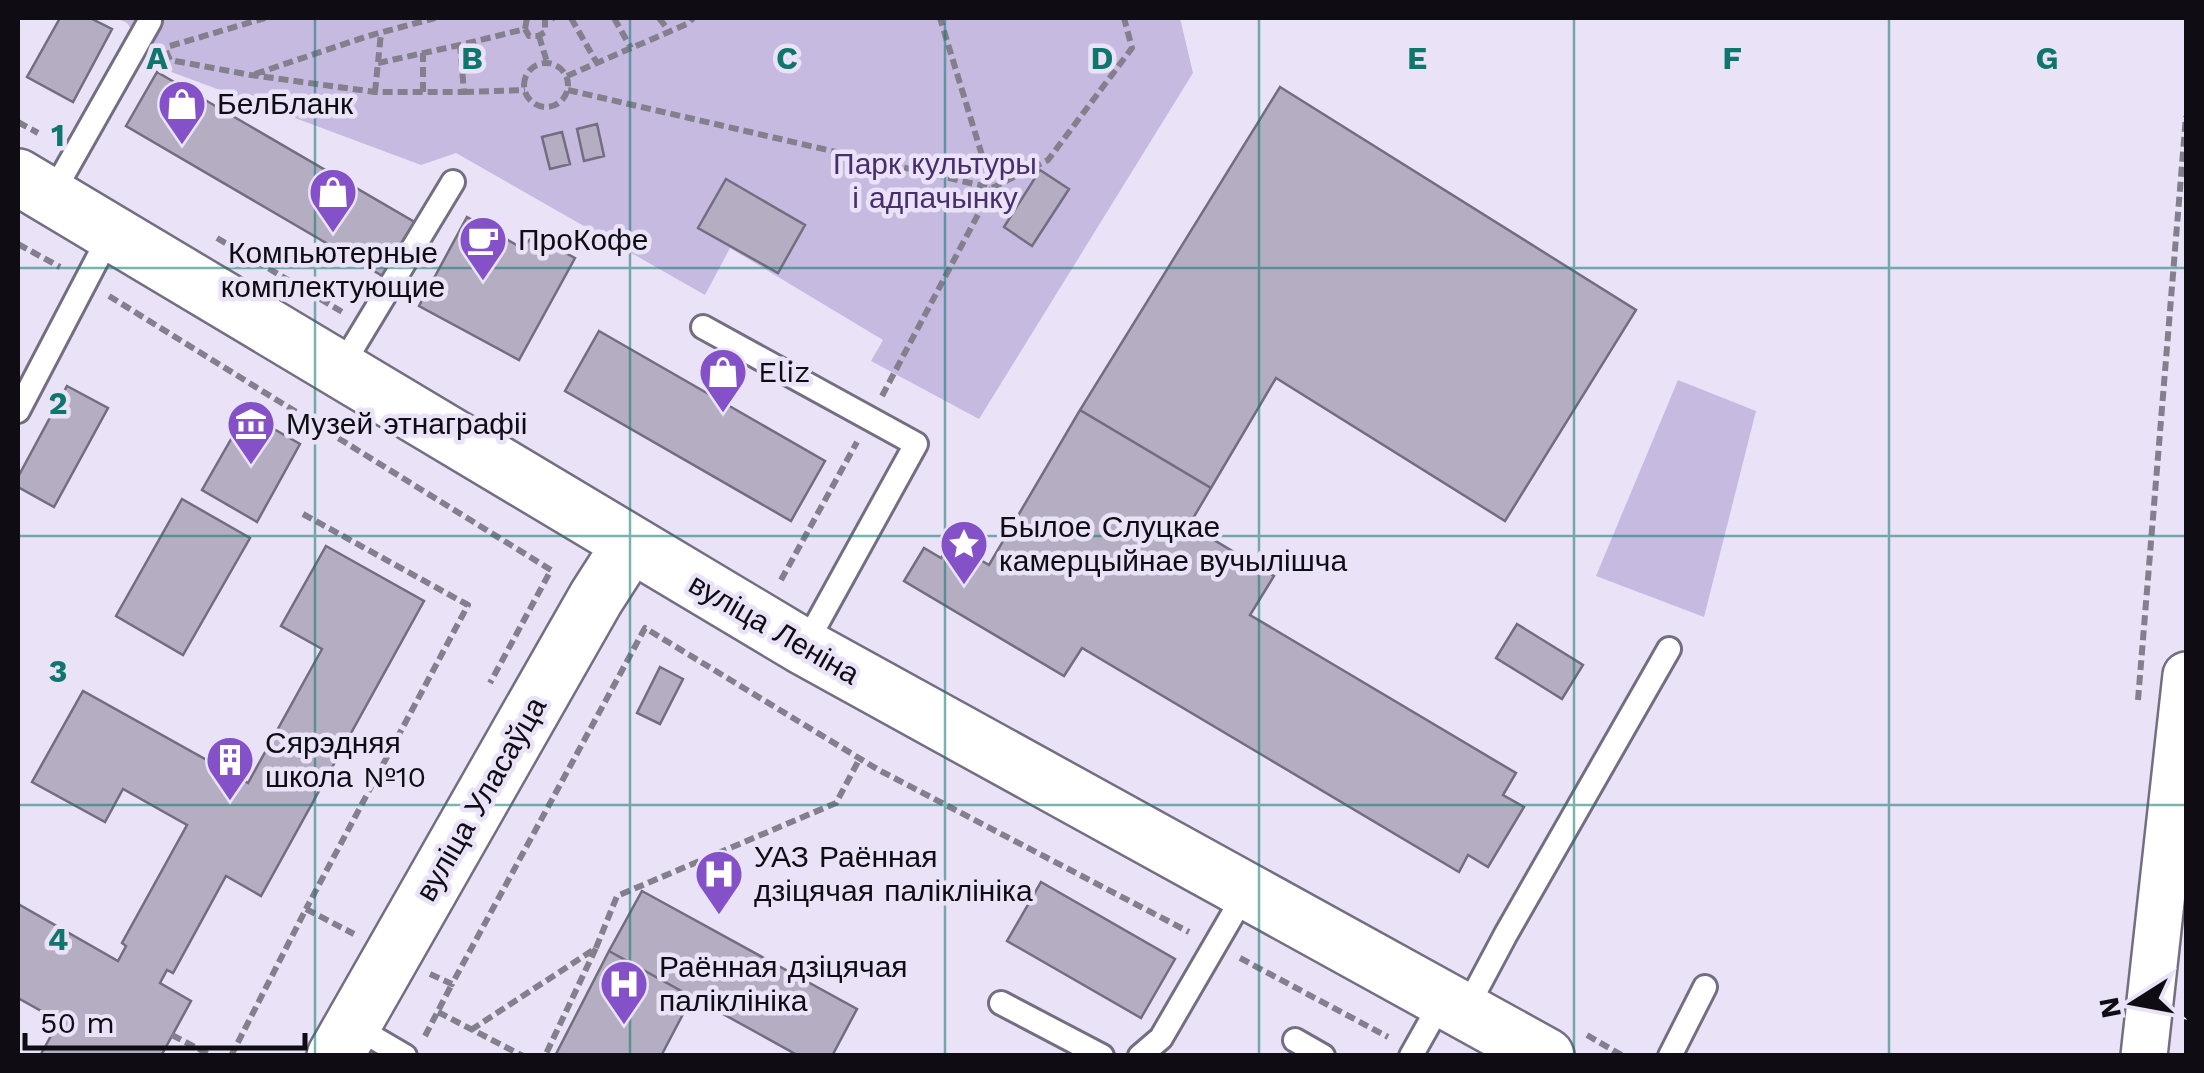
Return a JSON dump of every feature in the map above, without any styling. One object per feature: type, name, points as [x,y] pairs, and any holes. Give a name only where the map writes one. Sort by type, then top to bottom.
[{"type":"main road","name":"вуліца Леніна","points":[[34,186],[804,648],[1546,1056]]},
{"type":"main road","name":"вуліца Уласаўца","points":[[344,1040],[630,545]]},
{"type":"street","points":[[2144,1056],[2186,675]]},
{"type":"lane","points":[[34,186],[150,20]]},
{"type":"lane","points":[[340,370],[453,182]]},
{"type":"lane","points":[[18,410],[112,231]]},
{"type":"lane","points":[[702,327],[916,444],[804,648]]},
{"type":"lane","points":[[1412,1053],[1454,1005],[1506,934],[1669,649]]},
{"type":"lane","points":[[1140,1056],[1161,1038],[1247,890]]},
{"type":"lane","points":[[1670,1056],[1705,987]]},
{"type":"lane","points":[[1001,1004],[1102,1056]]},
{"type":"lane","points":[[344,1040],[414,1048]]},
{"type":"lane","points":[[1296,1040],[1323,1056]]},
{"type":"path","points":[[264,18],[164,47],[170,60],[375,92],[524,90]]},
{"type":"path","points":[[251,75],[436,18]]},
{"type":"path","points":[[526,18],[529,36],[540,36],[548,18]]},
{"type":"path","points":[[571,18],[597,62]]},
{"type":"path","points":[[614,18],[631,48]]},
{"type":"path","points":[[659,18],[669,32]]},
{"type":"path","points":[[567,76],[693,18]]},
{"type":"path","points":[[940,18],[992,188]]},
{"type":"path","points":[[778,584],[992,188],[1048,160],[1132,48],[1124,18]]},
{"type":"path","points":[[378,64],[525,29]]},
{"type":"path","points":[[375,92],[381,32]]},
{"type":"path","points":[[540,36],[546,62]]},
{"type":"path","points":[[460,45],[464,92]]},
{"type":"path","points":[[423,53],[423,92]]},
{"type":"path","points":[[536,64],[557,65],[567,76],[568,90],[560,102],[546,107],[533,102],[524,90],[530,69],[536,64]]},
{"type":"path","points":[[568,90],[992,188]]},
{"type":"path","points":[[2138,708],[2186,116]]},
{"type":"path","points":[[18,244],[86,282],[551,570],[486,692]]},
{"type":"path","points":[[232,1056],[468,605],[303,514]]},
{"type":"path","points":[[414,1048],[438,1012],[645,628],[860,758],[1412,1053]]},
{"type":"path","points":[[545,1056],[617,896],[836,803],[860,758]]},
{"type":"path","points":[[306,909],[452,984]]},
{"type":"path","points":[[471,1030],[596,948]]},
{"type":"path","points":[[438,1012],[523,1056]]},
{"type":"path","points":[[172,1035],[212,1056]]},
{"type":"green space","name":"Парк культуры і адпачынку","points":[[116,18],[1180,18],[1193,73],[979,419],[871,361],[883,340],[730,248],[705,295],[456,153],[421,165],[158,67],[127,23]]},
{"type":"green space","points":[[1678,380],[1756,411],[1704,617],[1596,576]]},
{"type":"building","points":[[60,18],[90,18],[112,29],[73,102],[27,77]]},
{"type":"building","points":[[157,72],[418,224],[386,278],[126,126]]},
{"type":"building","points":[[1280,87],[1636,310],[1505,521],[1276,378],[1211,488],[1080,410]]},
{"type":"building","points":[[597,124],[604,156],[584,161],[577,129]]},
{"type":"building","points":[[562,132],[570,164],[550,169],[542,137]]},
{"type":"building","points":[[1040,170],[1069,189],[1032,246],[1004,227]]},
{"type":"building","points":[[726,179],[805,225],[778,273],[698,228]]},
{"type":"building","points":[[467,217],[522,248],[533,236],[575,258],[519,360],[419,306]]},
{"type":"building","points":[[599,331],[825,461],[791,521],[565,391]]},
{"type":"building","points":[[67,386],[108,408],[54,507],[18,487],[18,477]]},
{"type":"building","points":[[1080,410],[1211,488],[1189,525],[1274,576],[1250,615],[1516,773],[1503,795],[1524,807],[1488,867],[1468,855],[1459,872],[1082,648],[1064,676],[904,581],[924,548],[941,558],[950,542],[989,565]]},
{"type":"building","name":"Музей этнаграфіі","points":[[246,413],[300,444],[257,522],[202,490]]},
{"type":"building","points":[[182,499],[250,538],[183,655],[116,616]]},
{"type":"building","name":"Сярэдняя школа №10","points":[[326,546],[424,601],[261,896],[226,876],[173,973],[167,970],[160,983],[191,1001],[161,1056],[40,1056],[59,1021],[18,998],[18,904],[118,961],[126,946],[122,943],[187,825],[123,789],[105,822],[32,782],[83,691],[248,783],[322,649],[281,626]]},
{"type":"building","points":[[1517,624],[1583,665],[1562,699],[1496,658]]},
{"type":"building","points":[[660,667],[683,679],[660,724],[637,713]]},
{"type":"building","points":[[1041,882],[1175,959],[1141,1018],[1007,941]]},
{"type":"building","points":[[642,891],[857,1009],[832,1056],[799,1056],[609,951]]},
{"type":"building","name":"Раённая дзіцячая паліклініка","points":[[609,951],[692,997],[661,1056],[555,1056]]},
{"type":"place","name":"БелБланк","points":[[182,146]]},
{"type":"place","name":"Компьютерные комплектующие","points":[[333,234]]},
{"type":"place","name":"ПроКофе","points":[[483,282]]},
{"type":"place","name":"Eliz","points":[[723,414]]},
{"type":"place","name":"Музей этнаграфіі","points":[[251,466]]},
{"type":"place","name":"Былое Слуцкае камерцыйнае вучылішча","points":[[964,586]]},
{"type":"place","name":"Сярэдняя школа №10","points":[[230,802]]},
{"type":"place","name":"УАЗ Раённая дзіцячая паліклініка","points":[[719,916]]},
{"type":"place","name":"Раённая дзіцячая паліклініка","points":[[624,1026]]}]
